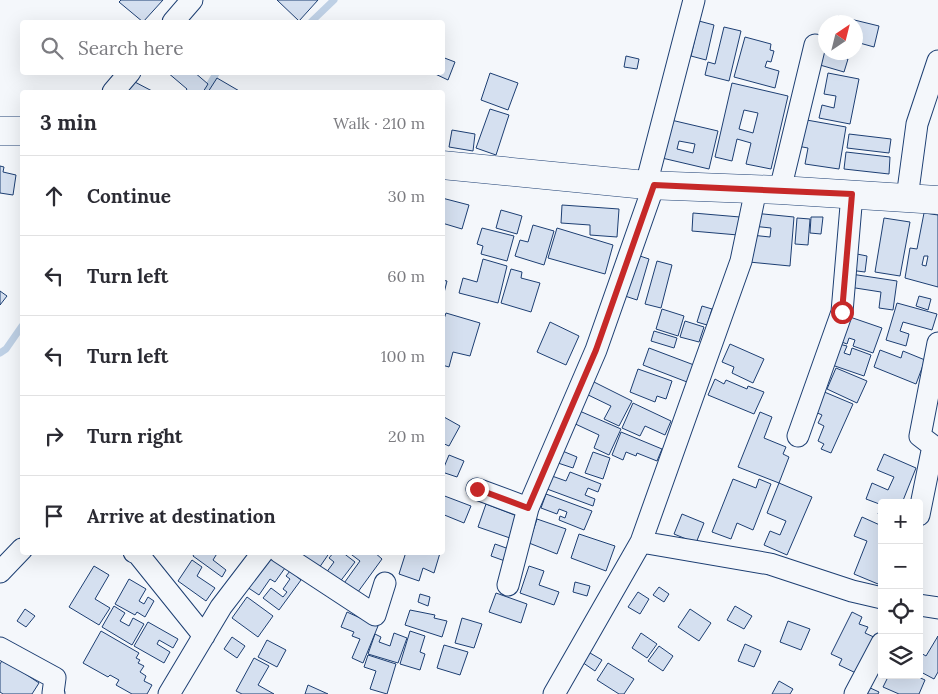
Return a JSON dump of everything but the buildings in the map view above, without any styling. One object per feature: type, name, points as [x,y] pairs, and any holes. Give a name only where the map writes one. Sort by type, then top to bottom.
[{"type":"street","points":[[174,20],[192,0]]},
{"type":"street","points":[[508,585],[528,508],[596,350],[650,185],[694,0]]},
{"type":"street","points":[[554,694],[640,542],[768,189],[815,44]]},
{"type":"street","points":[[908,198],[917,124],[938,61]]},
{"type":"street","points":[[116,90],[128,75]]},
{"type":"street","points":[[0,131],[20,131]]},
{"type":"street","points":[[445,165],[650,185],[768,189],[938,200]]},
{"type":"street","points":[[798,436],[842,312],[852,194]]},
{"type":"street","points":[[922,499],[933,446],[920,436],[938,343]]},
{"type":"street","points":[[477,489],[528,508]]},
{"type":"street","points":[[640,542],[770,564],[852,591],[878,597]]},
{"type":"street","points":[[0,572],[20,552]]},
{"type":"street","points":[[139,555],[204,636]]},
{"type":"street","points":[[169,694],[220,608],[261,555]]},
{"type":"street","points":[[284,555],[375,615],[385,583]]},
{"type":"street","points":[[923,606],[938,608]]},
{"type":"street","points":[[0,648],[55,678],[53,694]]},
{"type":"street","points":[[855,694],[878,651]]},
{"type":"waterway","points":[[313,20],[334,0]]},
{"type":"waterway","points":[[206,90],[215,75]]},
{"type":"waterway","points":[[0,353],[6,349],[20,329]]},
{"type":"route","points":[[477,489],[528,508],[596,350],[654,185],[852,194],[842,312]]}]
